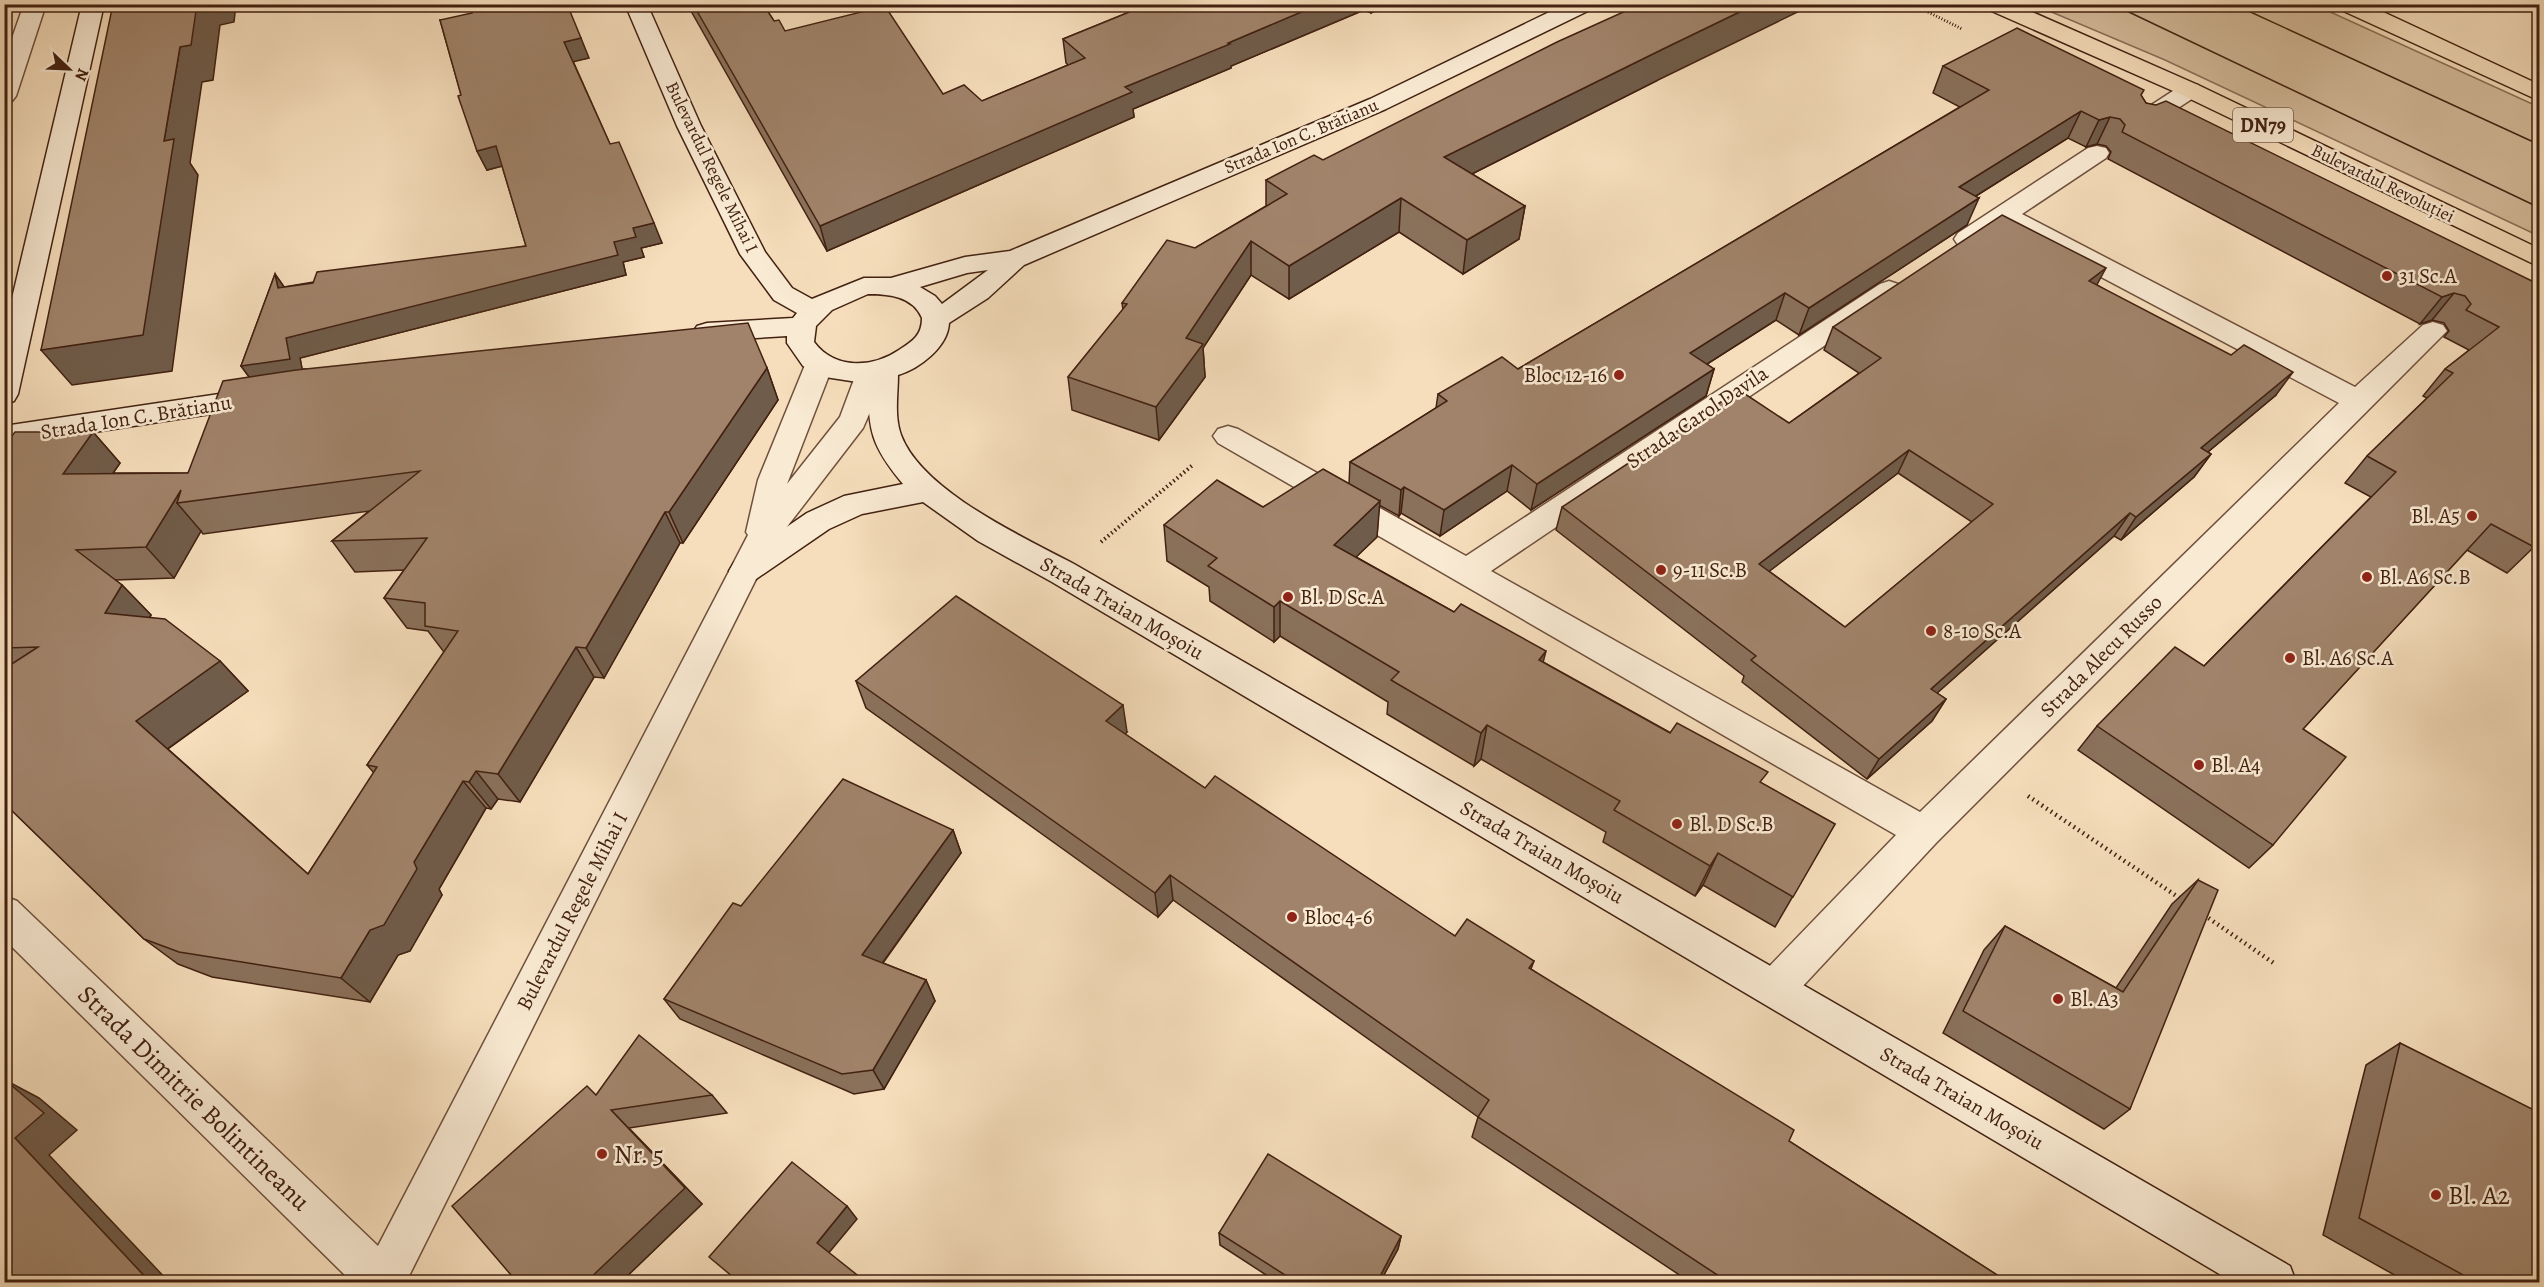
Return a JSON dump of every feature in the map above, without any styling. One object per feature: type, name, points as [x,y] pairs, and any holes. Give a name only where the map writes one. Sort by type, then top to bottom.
[{"type":"main road","name":"Bulevardul Revoluției","points":[[1995,4],[2190,90],[2540,259]]},
{"type":"main road","points":[[2347,4],[2540,94]]},
{"type":"street","points":[[4,96],[35,4]]},
{"type":"street","points":[[4,394],[93,4]]},
{"type":"street","name":"Bulevardul Regele Mihai I","points":[[636,4],[689,126],[753,254],[783,294],[807,318]]},
{"type":"street","name":"Strada Ion C. Brătianu","points":[[893,286],[965,265],[1015,259],[1377,104],[1584,4]]},
{"type":"street","points":[[2141,122],[2190,90]]},
{"type":"street","points":[[1945,253],[2097,153]]},
{"type":"street","points":[[2004,215],[2358,401]]},
{"type":"street","name":"Strada Ion C. Brătianu","points":[[936,319],[968,302],[991,284],[1015,259]]},
{"type":"street","name":"Strada Carol Davila","points":[[1466,572],[1906,279]]},
{"type":"street","points":[[864,286],[893,286],[915,292],[930,304],[936,319],[931,339],[912,358],[877,371],[842,372],[819,365],[808,358],[799,337],[807,318],[835,295],[864,286]]},
{"type":"street","points":[[678,335],[807,318]]},
{"type":"street","name":"Strada Alecu Russo","points":[[1775,988],[1923,832],[2358,401],[2433,331]]},
{"type":"street","name":"Bulevardul Regele Mihai I","points":[[753,555],[773,480],[819,365]]},
{"type":"street","name":"Bulevardul Regele Mihai I","points":[[383,1282],[753,555],[852,421],[877,371]]},
{"type":"street","name":"Strada Traian Moșoiu","points":[[877,371],[886,435],[900,459],[928,490],[976,526],[1063,573],[2274,1282]]},
{"type":"street","name":"Strada Ion C. Brătianu","points":[[4,436],[283,394]]},
{"type":"street","points":[[1228,436],[1923,832]]},
{"type":"street","points":[[753,555],[818,520],[855,504],[928,490]]},
{"type":"street","name":"Strada Dimitrie Bolintineanu","points":[[4,913],[383,1282]]},
{"type":"path","points":[[1912,4],[1965,30]]},
{"type":"path","points":[[1063,573],[1228,436]]},
{"type":"path","points":[[1988,768],[2188,905]]},
{"type":"path","points":[[2198,911],[2276,964]]},
{"type":"shaded area","points":[[2035,5],[2315,5],[2539,107],[2539,236],[2165,60]]},
{"type":"building","points":[[113,4],[197,4],[191,45],[180,47],[164,141],[174,139],[143,335],[41,350]]},
{"type":"building","points":[[469,4],[567,4],[581,38],[564,42],[610,144],[619,142],[654,223],[633,228],[636,237],[614,242],[618,255],[286,338],[290,359],[241,366],[275,274],[278,288],[313,283],[317,272],[526,246],[496,146],[477,151],[458,96],[461,95],[440,20],[472,13]]},
{"type":"building","points":[[693,4],[763,4],[774,21],[779,20],[785,31],[885,6],[943,94],[964,85],[982,101],[1085,58],[1063,39],[1149,4],[1320,4],[1125,87],[1132,92],[820,226]]},
{"type":"building","points":[[1641,4],[1756,4],[1444,157],[1525,206],[1467,240],[1401,198],[1289,266],[1251,241],[1186,338],[1203,344],[1156,407],[1068,377],[1127,304],[1122,303],[1167,240],[1195,248],[1287,194],[1266,180],[1314,155],[1323,160],[1557,42]]},
{"type":"building","points":[[2017,28],[2144,90],[2141,95],[2146,103],[2156,105],[2166,101],[2540,285],[2540,541],[2534,547],[2491,524],[2303,729],[2346,757],[2273,845],[2097,726],[2175,647],[2204,666],[2396,472],[2367,456],[2453,373],[2445,369],[2499,327],[2466,310],[2471,304],[2465,296],[2454,293],[2442,297],[2122,132],[2125,125],[2120,119],[2110,117],[2099,120],[2081,111],[1959,187],[1979,198],[1809,308],[1785,293],[1690,353],[1714,369],[1537,484],[1512,465],[1444,510],[1404,487],[1401,490],[1350,462],[1447,401],[1438,394],[1502,357],[1518,369],[1989,90],[1943,66]]},
{"type":"building","points":[[2002,215],[2106,268],[2089,281],[2231,355],[2244,345],[2293,372],[2201,448],[2211,454],[2136,517],[2130,513],[1931,689],[1946,699],[1879,759],[1751,660],[1756,656],[1562,507],[1739,390],[1789,423],[1881,358],[1833,327]],"holes":[[[1909,450],[1993,504],[1845,627],[1759,564]]]},
{"type":"building","points":[[748,323],[767,368],[669,512],[665,512],[586,648],[576,647],[498,774],[476,771],[469,782],[463,781],[414,862],[417,869],[384,925],[370,930],[341,978],[179,952],[144,939],[4,803],[4,669],[38,647],[4,648],[4,446],[15,432],[93,432],[63,474],[188,473],[223,381],[296,370]],"holes":[[[420,471],[332,541],[427,538],[384,598],[425,603],[425,626],[458,631],[367,765],[377,767],[308,874],[136,721],[220,661],[165,619],[105,613],[122,585],[76,550],[146,547],[181,490],[177,503]]]},
{"type":"building","points":[[1323,469],[1380,501],[1334,545],[1454,612],[1461,604],[1546,651],[1539,660],[1670,733],[1677,723],[1768,772],[1760,782],[1835,824],[1793,897],[1718,853],[1710,866],[1614,810],[1620,801],[1487,725],[1481,733],[1391,680],[1399,672],[1280,601],[1274,607],[1208,566],[1217,558],[1164,525],[1217,480],[1263,507]]},
{"type":"building","points":[[956,596],[1123,705],[1106,721],[1205,788],[1215,776],[1455,936],[1467,919],[1534,961],[1529,968],[1794,1130],[1789,1141],[2008,1282],[1728,1282],[1478,1117],[1489,1100],[1170,875],[1155,893],[856,681]]},
{"type":"building","points":[[843,779],[953,830],[862,955],[926,980],[873,1070],[842,1074],[664,999],[733,903],[741,906]]},
{"type":"building","points":[[2198,880],[2218,890],[2130,1109],[1963,1011],[2005,926],[2123,992]]},
{"type":"building","name":"Nr. 5","points":[[639,1035],[712,1095],[611,1110],[685,1188],[586,1282],[517,1282],[452,1206],[587,1086],[596,1095]]},
{"type":"building","name":"Bl. A2","points":[[2400,1043],[2540,1113],[2540,1282],[2476,1282],[2359,1218]]},
{"type":"building","points":[[4,1080],[44,1113],[15,1138],[150,1282],[4,1282]]},
{"type":"building","points":[[1268,1154],[1401,1236],[1377,1282],[1296,1282],[1219,1233]]},
{"type":"building","points":[[792,1162],[847,1206],[817,1243],[866,1282],[739,1282],[709,1257]]},
{"type":"tram line","points":[[2112,4],[2540,208]]},
{"type":"tram line","points":[[2233,4],[2540,145]]},
{"type":"place","name":"31 Sc.A","points":[[2387,276]]},
{"type":"place","name":"Bloc 12-16","points":[[1619,375]]},
{"type":"place","name":"Bl. A5","points":[[2472,516]]},
{"type":"place","name":"9-11 Sc.B","points":[[1661,570]]},
{"type":"place","name":"Bl. A6 Sc.B","points":[[2367,577]]},
{"type":"place","name":"Bl. D Sc.A","points":[[1288,597]]},
{"type":"place","name":"8-10 Sc.A","points":[[1931,631]]},
{"type":"place","name":"Bl. A6 Sc.A","points":[[2290,658]]},
{"type":"place","name":"Bl. A4","points":[[2199,765]]},
{"type":"place","name":"Bl. D Sc.B","points":[[1677,824]]},
{"type":"place","name":"Bloc 4-6","points":[[1292,917]]},
{"type":"place","name":"Bl. A3","points":[[2058,999]]},
{"type":"place","name":"Nr. 5","points":[[602,1154]]},
{"type":"place","name":"Bl. A2","points":[[2436,1195]]}]
